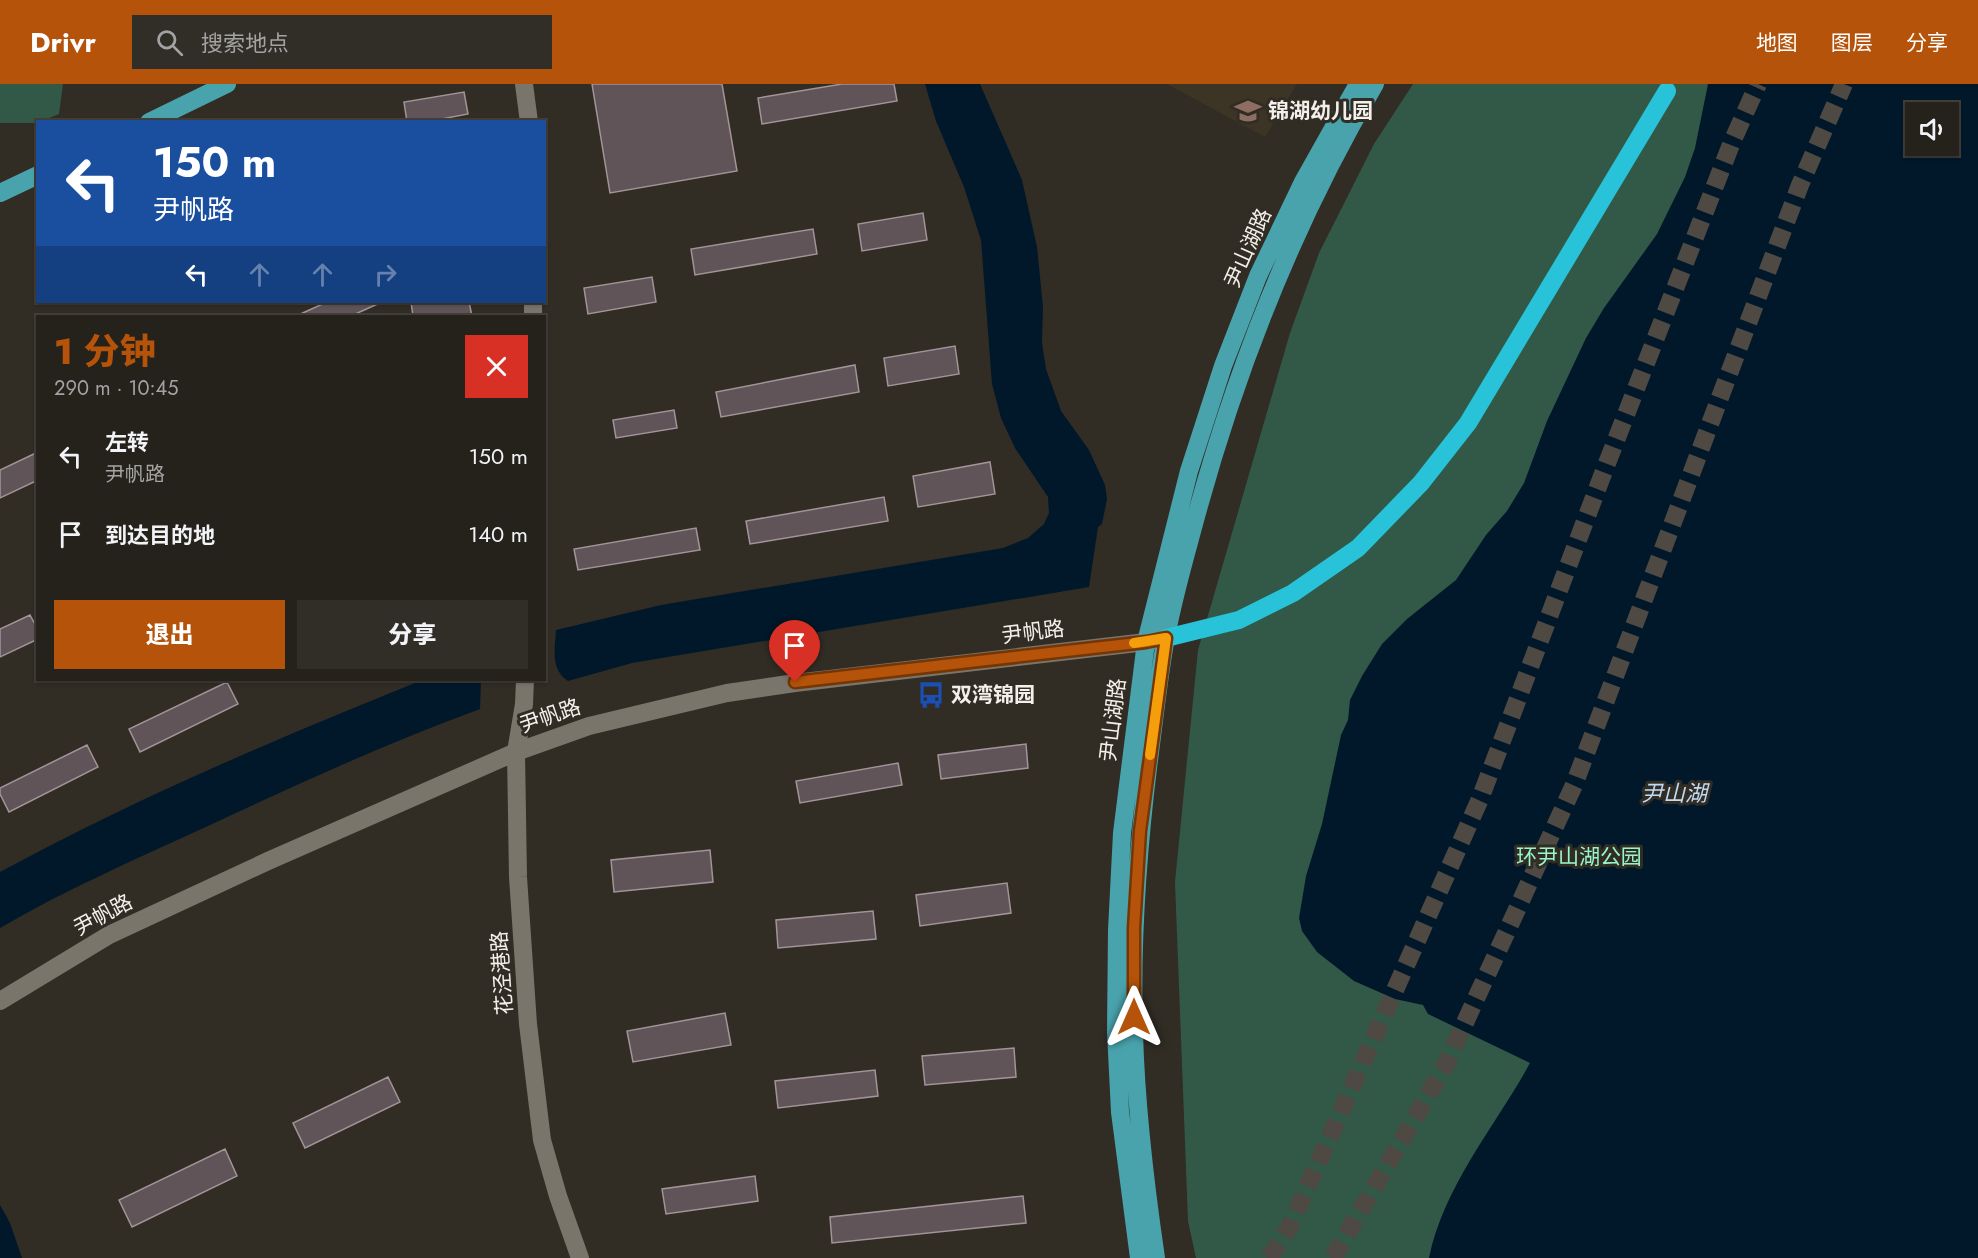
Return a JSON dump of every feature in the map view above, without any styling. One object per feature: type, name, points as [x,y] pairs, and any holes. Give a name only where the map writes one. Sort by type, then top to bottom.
[{"type":"highway","points":[[1166,638],[1239,620],[1293,593],[1358,548],[1421,483],[1468,423],[1667,91]]},
{"type":"main road","points":[[153,120],[227,84]]},
{"type":"main road","name":"尹山湖路","points":[[1139,1258],[1120,1112],[1116,1032],[1116,930],[1122,833],[1146,642],[1189,471],[1223,366],[1258,276],[1303,182],[1358,84]]},
{"type":"main road","name":"尹山湖路","points":[[1156,1258],[1146,1191],[1139,1112],[1134,1033],[1134,928],[1140,831],[1166,638],[1210,466],[1244,361],[1284,261],[1324,177],[1376,84]]},
{"type":"main road","points":[[0,193],[36,176]]},
{"type":"street","points":[[524,84],[528,120]]},
{"type":"street","name":"尹帆路","points":[[0,1002],[109,934],[516,752],[589,726],[727,693],[795,682],[1166,638]]},
{"type":"street","name":"花泾港路","points":[[525,681],[524,704],[516,752],[518,877],[528,1024],[542,1140],[558,1196],[580,1258]]},
{"type":"shaded area","name":"锦湖幼儿园","points":[[1167,84],[1297,84],[1265,137]]},
{"type":"green space","points":[[0,84],[63,84],[59,114],[44,120],[36,120],[36,123],[0,123]]},
{"type":"green space","name":"尹山湖","points":[[1413,84],[1978,84],[1978,1258],[1196,1258],[1188,1221],[1175,882],[1198,650],[1290,333],[1319,253],[1374,144]]},
{"type":"water","points":[[925,84],[980,84],[1022,180],[1037,247],[1043,307],[1042,343],[1046,369],[1061,411],[1089,450],[1105,485],[1107,499],[1102,524],[1098,527],[1089,587],[632,663],[568,681],[558,671],[556,665],[556,630],[661,605],[1003,548],[1028,538],[1044,524],[1049,513],[1048,497],[1015,448],[1001,418],[992,384],[981,240],[964,187],[936,121]]},
{"type":"water","name":"尹山湖","points":[[1708,84],[1978,84],[1978,1258],[1429,1258],[1436,1231],[1458,1181],[1530,1063],[1428,1014],[1423,1005],[1395,999],[1354,981],[1317,952],[1302,931],[1299,918],[1306,876],[1322,824],[1341,735],[1348,720],[1350,700],[1362,676],[1382,644],[1407,619],[1456,580],[1486,535],[1507,511],[1524,483],[1547,421],[1586,338],[1604,308],[1657,234],[1685,177],[1695,148]]},
{"type":"water","points":[[420,681],[481,681],[480,709],[377,750],[275,795],[103,874],[0,928],[0,872],[156,794]]},
{"type":"water","points":[[0,1205],[10,1223],[22,1258],[0,1258]]},
{"type":"building","points":[[592,84],[722,84],[737,171],[610,193]]},
{"type":"building","points":[[842,84],[894,84],[897,101],[762,124],[758,98]]},
{"type":"building","points":[[464,92],[468,114],[436,120],[407,120],[404,102]]},
{"type":"building","points":[[923,213],[927,240],[862,251],[858,224]]},
{"type":"building","points":[[813,229],[817,254],[695,275],[691,249]]},
{"type":"building","points":[[652,277],[656,302],[588,314],[584,288]]},
{"type":"building","points":[[325,303],[380,303],[353,315],[298,315]]},
{"type":"building","points":[[411,303],[469,303],[472,315],[413,315]]},
{"type":"building","points":[[955,346],[959,374],[888,386],[884,358]]},
{"type":"building","points":[[855,365],[859,392],[721,417],[716,392]]},
{"type":"building","points":[[674,410],[677,428],[616,438],[613,420]]},
{"type":"building","points":[[36,453],[36,481],[0,498],[0,470]]},
{"type":"building","points":[[990,462],[995,494],[918,507],[913,476]]},
{"type":"building","points":[[884,497],[888,521],[750,544],[746,521]]},
{"type":"building","points":[[696,528],[700,550],[578,570],[574,549]]},
{"type":"building","points":[[30,615],[36,626],[36,640],[0,657],[0,629]]},
{"type":"building","points":[[227,682],[238,704],[140,752],[129,729]]},
{"type":"building","points":[[1026,744],[1028,768],[941,779],[938,755]]},
{"type":"building","points":[[87,745],[98,767],[9,812],[0,794],[0,788]]},
{"type":"building","points":[[898,763],[902,785],[800,803],[796,781]]},
{"type":"building","points":[[710,850],[713,882],[614,892],[611,860]]},
{"type":"building","points":[[1007,883],[1011,913],[920,926],[916,895]]},
{"type":"building","points":[[873,911],[876,939],[778,948],[776,920]]},
{"type":"building","points":[[725,1013],[731,1045],[633,1062],[627,1031]]},
{"type":"building","points":[[1014,1048],[1016,1077],[925,1085],[922,1056]]},
{"type":"building","points":[[875,1070],[878,1096],[778,1108],[775,1081]]},
{"type":"building","points":[[388,1077],[400,1102],[305,1148],[293,1123]]},
{"type":"building","points":[[225,1149],[237,1176],[132,1227],[119,1200]]},
{"type":"building","points":[[755,1176],[758,1201],[666,1214],[662,1189]]},
{"type":"building","points":[[1023,1196],[1026,1223],[832,1243],[830,1217]]},
{"type":"tunnel","points":[[1269,1258],[1290,1226],[1480,799],[1604,471],[1732,142],[1758,84]]},
{"type":"tunnel","points":[[1333,1258],[1446,1064],[1574,785],[1800,185],[1844,84]]},
{"type":"slow traffic","points":[[1134,643],[1166,638],[1150,755]]},
{"type":"place","name":"锦湖幼儿园","points":[[1248,111]]},
{"type":"place","name":"双湾锦园","points":[[931,695]]},
{"type":"route","points":[[795,682],[1166,638],[1140,831],[1134,928],[1134,1017]]},
{"type":"park label","name":"环尹山湖公园","points":[[1579,857]]}]
